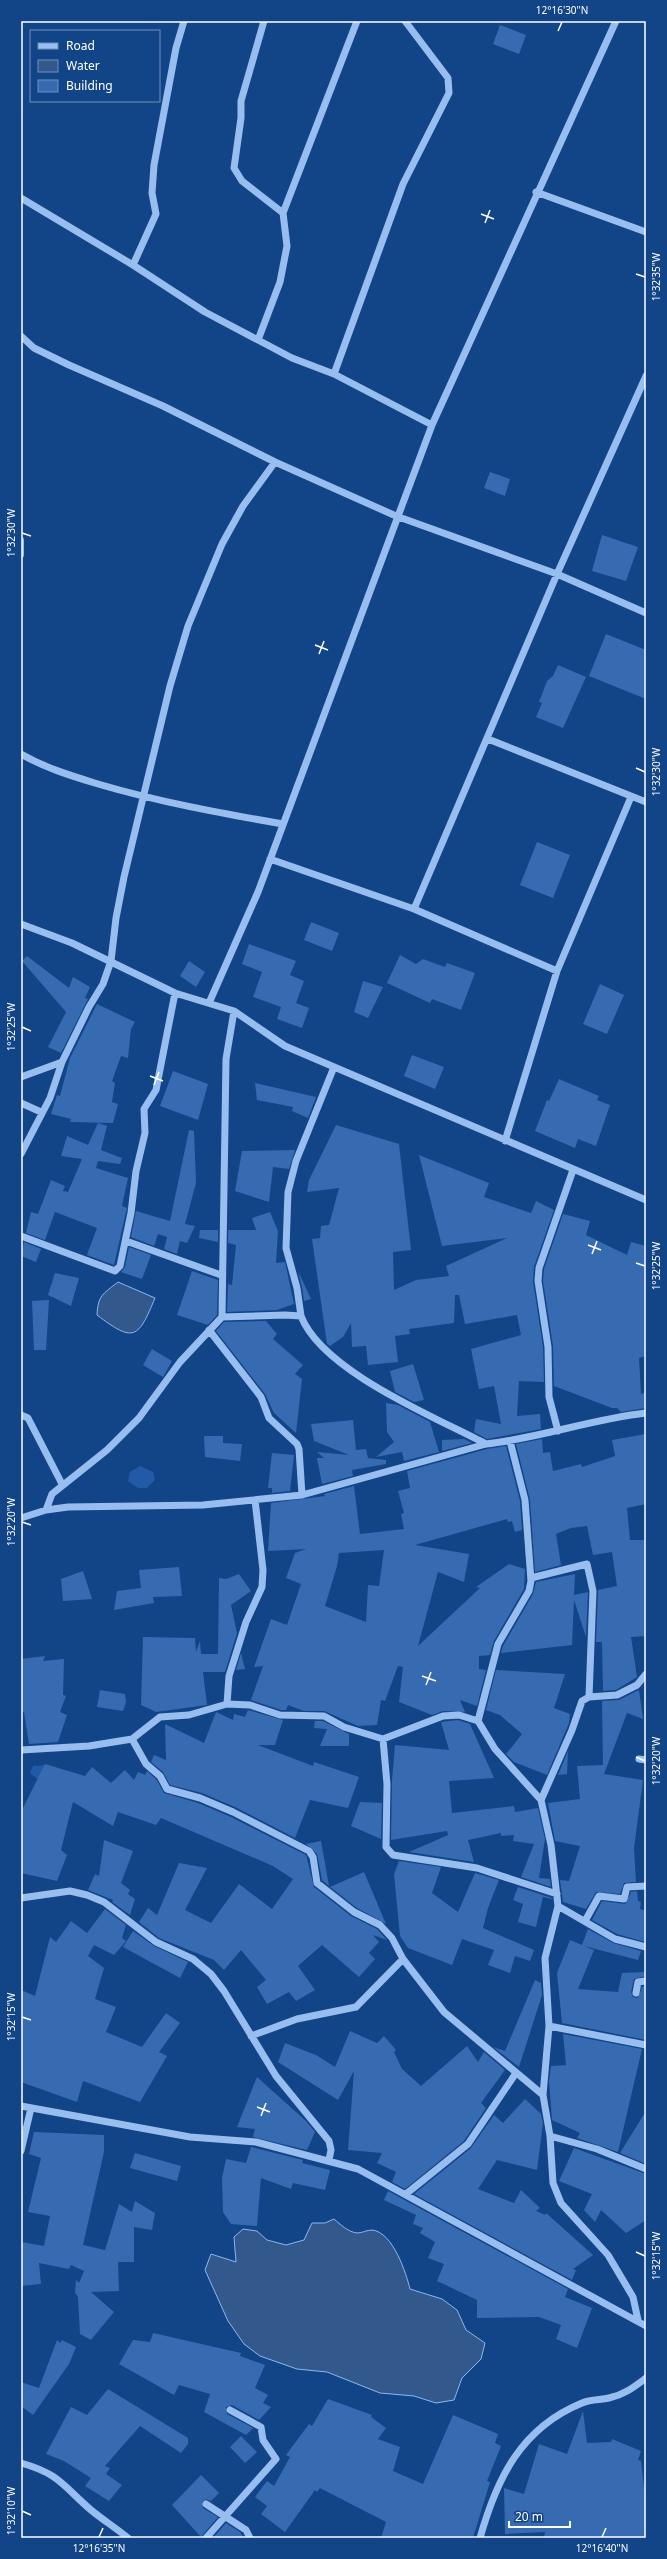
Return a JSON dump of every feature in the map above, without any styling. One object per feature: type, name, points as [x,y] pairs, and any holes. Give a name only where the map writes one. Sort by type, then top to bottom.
[{"type":"street","points":[[133,265],[156,214],[152,193],[154,165],[176,48],[184,21]]},
{"type":"street","points":[[264,21],[241,101],[241,118],[234,168],[242,181],[282,213]]},
{"type":"street","points":[[258,340],[280,282],[287,246],[282,213],[357,21]]},
{"type":"street","points":[[334,374],[403,184],[449,93],[448,78],[405,21]]},
{"type":"street","points":[[209,1003],[258,892],[396,516],[432,425],[536,192],[616,21]]},
{"type":"street","points":[[536,192],[646,232]]},
{"type":"street","points":[[21,198],[133,265],[193,304],[258,340],[292,358],[334,374],[432,425]]},
{"type":"street","points":[[21,336],[34,348],[69,365],[163,406],[275,462],[396,516],[557,574],[646,613]]},
{"type":"street","points":[[414,909],[488,740],[557,574],[646,376]]},
{"type":"street","points":[[21,1154],[41,1112],[50,1098],[62,1062],[89,1007],[103,984],[111,961],[116,918],[124,876],[170,686],[188,626],[222,544],[243,506],[275,462]]},
{"type":"street","points":[[488,740],[646,802]]},
{"type":"street","points":[[21,754],[34,762],[71,776],[144,798],[283,824]]},
{"type":"street","points":[[505,1141],[557,971],[631,797]]},
{"type":"street","points":[[270,859],[414,909],[557,971]]},
{"type":"street","points":[[21,924],[72,943],[111,961],[125,970],[175,992],[234,1011],[285,1046],[646,1200]]},
{"type":"street","points":[[21,1236],[115,1270],[120,1266],[126,1241],[136,1171],[145,1133],[144,1110],[156,1090],[175,992]]},
{"type":"street","points":[[222,1317],[221,1275],[226,1059],[234,1011]]},
{"type":"street","points":[[21,1077],[62,1062]]},
{"type":"street","points":[[334,1067],[306,1136],[288,1192],[286,1248],[297,1288],[301,1316],[306,1330],[346,1369],[486,1444]]},
{"type":"street","points":[[21,1103],[41,1112]]},
{"type":"street","points":[[558,1431],[549,1396],[548,1348],[538,1281],[539,1268],[574,1170]]},
{"type":"street","points":[[126,1241],[221,1275]]},
{"type":"street","points":[[46,1510],[52,1494],[62,1484],[107,1450],[139,1418],[180,1362],[222,1317],[285,1315],[301,1316]]},
{"type":"street","points":[[209,1330],[261,1397],[269,1418],[297,1444],[299,1450],[302,1495]]},
{"type":"street","points":[[21,1518],[46,1510],[68,1507],[202,1505],[302,1495],[486,1444],[510,1441],[558,1431],[611,1417],[646,1413]]},
{"type":"street","points":[[21,1415],[28,1418],[62,1484]]},
{"type":"street","points":[[478,1721],[498,1644],[529,1591],[531,1578],[525,1500],[510,1441]]},
{"type":"street","points":[[227,1704],[229,1676],[246,1622],[262,1587],[263,1570],[255,1500]]},
{"type":"street","points":[[531,1578],[587,1564],[593,1591],[588,1697]]},
{"type":"street","points":[[541,1800],[572,1730],[582,1701],[588,1697],[617,1695],[637,1685],[646,1674]]},
{"type":"street","points":[[21,1750],[89,1746],[132,1739],[160,1717],[189,1715],[227,1704],[250,1704],[280,1715],[324,1716],[344,1727],[383,1739],[403,1730],[451,1714],[478,1721],[495,1748],[541,1800],[551,1844],[558,1906],[545,1951],[549,2026],[543,2095],[550,2136],[553,2183],[561,2203],[608,2255],[633,2297],[638,2320]]},
{"type":"street","points":[[132,1739],[146,1764],[160,1776],[167,1790],[177,1794],[200,1798],[234,1812],[309,1851],[313,1857],[317,1883],[354,1912],[380,1925],[392,1938],[403,1959],[444,2012],[516,2074],[543,2095]]},
{"type":"street","points":[[383,1739],[387,1784],[386,1847],[392,1855],[497,1872],[557,1894]]},
{"type":"street","points":[[585,1921],[599,1896],[624,1899],[627,1887],[646,1886]]},
{"type":"street","points":[[21,1898],[70,1891],[104,1902],[156,1942],[193,1958],[211,1974],[276,2076],[329,2142],[331,2150],[329,2160]]},
{"type":"street","points":[[558,1906],[615,1939],[646,1947]]},
{"type":"street","points":[[251,2036],[297,2020],[356,2007],[403,1959]]},
{"type":"street","points":[[636,1993],[638,1982],[646,1981]]},
{"type":"street","points":[[549,2026],[646,2045]]},
{"type":"street","points":[[406,2194],[468,2144],[516,2074]]},
{"type":"street","points":[[21,2106],[190,2137],[256,2142],[329,2160],[358,2169],[406,2194],[523,2260],[638,2320],[646,2326]]},
{"type":"street","points":[[21,2151],[31,2108]]},
{"type":"street","points":[[550,2136],[597,2149],[646,2169]]},
{"type":"street","points":[[480,2538],[496,2491],[514,2454],[524,2443],[572,2408],[586,2401],[619,2396],[646,2378]]},
{"type":"street","points":[[206,2538],[276,2458],[263,2440],[261,2427],[230,2410]]},
{"type":"street","points":[[21,2463],[48,2472],[67,2485],[89,2508],[128,2538]]},
{"type":"street","points":[[206,2504],[246,2530],[250,2538]]},
{"type":"shaded area","points":[[140,1466],[153,1472],[155,1480],[147,1488],[138,1488],[128,1481],[130,1472]]},
{"type":"shaded area","points":[[45,1765],[46,1786],[30,1773],[33,1766]]},
{"type":"water","points":[[118,1282],[155,1298],[144,1322],[139,1329],[134,1332],[127,1333],[119,1330],[97,1315],[100,1299]]},
{"type":"water","points":[[334,2219],[350,2231],[359,2233],[372,2230],[379,2232],[392,2245],[397,2254],[402,2264],[410,2289],[442,2299],[457,2310],[466,2330],[485,2343],[481,2359],[462,2378],[454,2400],[436,2403],[414,2396],[380,2393],[327,2372],[297,2369],[260,2356],[244,2344],[228,2321],[205,2270],[211,2254],[236,2262],[234,2237],[243,2229],[257,2231],[267,2240],[286,2245],[304,2240],[312,2223],[325,2223]]},
{"type":"building","points":[[500,25],[526,35],[519,54],[493,44]]},
{"type":"building","points":[[490,472],[510,479],[505,496],[484,488]]},
{"type":"building","points":[[602,535],[638,547],[626,581],[592,571]]},
{"type":"building","points":[[606,634],[646,650],[646,699],[589,676]]},
{"type":"building","points":[[558,665],[586,677],[563,728],[536,717],[542,703],[539,702],[547,681],[553,676]]},
{"type":"building","points":[[537,842],[570,855],[553,898],[520,885]]},
{"type":"building","points":[[311,922],[339,933],[332,951],[304,940]]},
{"type":"building","points":[[249,944],[296,961],[290,975],[304,981],[296,1003],[309,1008],[302,1028],[277,1019],[281,1007],[253,997],[262,972],[242,964]]},
{"type":"building","points":[[400,955],[416,964],[423,959],[445,967],[447,963],[475,973],[461,1010],[432,999],[430,1003],[387,983]]},
{"type":"building","points":[[27,956],[69,988],[73,977],[90,987],[85,998],[88,999],[61,1053],[48,1047],[66,1012],[22,961]]},
{"type":"building","points":[[189,961],[205,972],[196,987],[180,976]]},
{"type":"building","points":[[363,981],[383,987],[368,1018],[354,1012]]},
{"type":"building","points":[[600,984],[624,995],[607,1034],[583,1024]]},
{"type":"building","points":[[97,1004],[135,1022],[131,1029],[128,1058],[121,1056],[112,1081],[115,1083],[112,1102],[118,1104],[113,1123],[70,1122],[71,1119],[51,1114],[57,1095],[60,1096],[70,1058]]},
{"type":"building","points":[[412,1055],[444,1067],[435,1089],[404,1076]]},
{"type":"building","points":[[173,1071],[208,1084],[198,1120],[160,1106]]},
{"type":"building","points":[[559,1079],[599,1096],[597,1100],[610,1105],[596,1146],[578,1139],[575,1148],[535,1131],[547,1100],[549,1101]]},
{"type":"building","points":[[255,1083],[316,1097],[308,1118],[292,1111],[293,1107],[257,1100]]},
{"type":"building","points":[[98,1123],[107,1126],[101,1150],[122,1158],[120,1164],[98,1161],[96,1168],[128,1178],[122,1206],[127,1208],[114,1265],[87,1255],[97,1228],[55,1212],[45,1240],[26,1233],[31,1212],[38,1214],[51,1180],[65,1186],[63,1191],[68,1192],[82,1159],[61,1156],[67,1136],[88,1145]]},
{"type":"building","points":[[336,1125],[399,1144],[411,1250],[393,1252],[394,1290],[416,1280],[449,1276],[446,1266],[507,1238],[442,1246],[419,1155],[489,1183],[484,1197],[531,1213],[536,1201],[554,1210],[534,1267],[533,1281],[543,1347],[544,1382],[519,1381],[517,1416],[540,1414],[541,1429],[487,1439],[474,1432],[476,1419],[501,1424],[494,1386],[479,1389],[471,1349],[521,1335],[517,1315],[465,1324],[459,1295],[455,1295],[454,1323],[409,1329],[410,1334],[395,1336],[398,1362],[368,1365],[366,1346],[352,1347],[351,1323],[343,1337],[330,1346],[327,1344],[312,1239],[320,1238],[321,1226],[329,1225],[339,1188],[307,1192],[309,1180]]},
{"type":"building","points":[[189,1130],[194,1131],[196,1183],[185,1224],[195,1226],[187,1243],[180,1241],[177,1254],[164,1249],[167,1237],[158,1234],[154,1246],[131,1237],[136,1211],[170,1221]]},
{"type":"building","points":[[295,1150],[289,1169],[273,1167],[269,1202],[235,1191],[242,1151]]},
{"type":"building","points":[[270,1212],[278,1231],[276,1263],[285,1262],[294,1304],[277,1310],[227,1312],[228,1284],[232,1285],[236,1245],[228,1243],[228,1230],[256,1230],[252,1218]]},
{"type":"building","points":[[563,1214],[590,1221],[586,1235],[627,1255],[631,1242],[646,1246],[646,1356],[639,1358],[641,1394],[646,1392],[646,1408],[621,1412],[617,1408],[612,1408],[554,1386],[553,1346],[543,1281],[544,1269]]},
{"type":"building","points":[[200,1230],[218,1230],[218,1242],[199,1238]]},
{"type":"building","points":[[24,1242],[41,1249],[36,1262],[21,1256]]},
{"type":"building","points":[[129,1247],[151,1255],[142,1279],[121,1272],[125,1267]]},
{"type":"building","points":[[192,1271],[218,1280],[217,1315],[208,1325],[177,1315]]},
{"type":"building","points":[[298,1271],[311,1299],[304,1301]]},
{"type":"building","points":[[55,1273],[79,1278],[71,1306],[48,1295]]},
{"type":"building","points":[[49,1300],[46,1350],[34,1350],[32,1301]]},
{"type":"building","points":[[266,1321],[277,1334],[273,1339],[303,1365],[295,1374],[302,1379],[296,1433],[274,1413],[265,1394],[216,1331],[224,1322]]},
{"type":"building","points":[[152,1349],[172,1361],[163,1377],[143,1365]]},
{"type":"building","points":[[413,1364],[424,1400],[414,1402],[395,1392],[390,1371]]},
{"type":"building","points":[[386,1403],[398,1405],[430,1422],[439,1452],[404,1461],[402,1452],[376,1457],[394,1442],[387,1432]]},
{"type":"building","points":[[353,1420],[356,1450],[366,1449],[368,1458],[386,1460],[386,1464],[352,1470],[353,1476],[322,1484],[317,1458],[324,1458],[317,1452],[349,1455],[314,1441],[311,1424]]},
{"type":"building","points":[[646,1434],[646,1504],[627,1508],[630,1540],[645,1540],[646,1636],[631,1637],[637,1677],[616,1690],[603,1691],[602,1642],[596,1642],[598,1590],[617,1586],[612,1552],[593,1555],[587,1526],[571,1528],[556,1534],[561,1565],[535,1572],[530,1500],[516,1444],[542,1439],[543,1453],[550,1452],[553,1471],[581,1464],[582,1467],[615,1456],[612,1440]]},
{"type":"building","points":[[204,1436],[223,1436],[223,1443],[242,1444],[240,1461],[205,1457]]},
{"type":"building","points":[[464,1439],[472,1443],[442,1451],[442,1440]]},
{"type":"building","points":[[506,1446],[520,1501],[522,1530],[515,1532],[512,1521],[508,1522],[507,1519],[415,1545],[469,1554],[464,1582],[438,1572],[418,1646],[480,1588],[476,1587],[509,1564],[525,1569],[524,1589],[494,1641],[490,1655],[479,1656],[479,1669],[486,1670],[477,1706],[460,1700],[465,1712],[443,1711],[432,1715],[399,1702],[403,1667],[398,1666],[385,1701],[381,1700],[377,1725],[358,1726],[324,1711],[304,1711],[288,1705],[286,1710],[281,1710],[251,1700],[263,1666],[254,1667],[271,1619],[287,1625],[301,1584],[286,1578],[295,1553],[306,1549],[268,1551],[271,1503],[325,1496],[324,1494],[354,1486],[360,1534],[404,1529],[401,1514],[404,1513],[398,1491],[410,1488],[407,1471],[487,1449]],"holes":[[[384,1550],[379,1586],[368,1585],[366,1622],[325,1606],[337,1566],[339,1553]]]},
{"type":"building","points":[[272,1453],[294,1455],[290,1491],[272,1493],[272,1488],[268,1488]]},
{"type":"building","points":[[179,1567],[182,1596],[153,1597],[154,1603],[114,1610],[117,1591],[141,1588],[139,1570]]},
{"type":"building","points":[[83,1571],[92,1599],[63,1601],[61,1579]]},
{"type":"building","points":[[239,1574],[251,1591],[231,1605],[237,1633],[225,1672],[203,1672],[207,1705],[156,1712],[141,1705],[143,1637],[195,1638],[196,1652],[200,1641],[201,1654],[218,1654],[219,1578],[226,1579]]},
{"type":"building","points":[[575,1574],[574,1595],[588,1592],[586,1637],[574,1600],[572,1645],[501,1653],[503,1646],[533,1594],[536,1582]]},
{"type":"building","points":[[241,1653],[245,1669],[236,1670]]},
{"type":"building","points":[[45,1656],[43,1661],[64,1659],[63,1695],[66,1696],[60,1712],[67,1715],[58,1742],[29,1744],[24,1712],[21,1712],[21,1659]]},
{"type":"building","points":[[496,1670],[565,1674],[554,1708],[570,1714],[569,1723],[547,1775],[514,1762],[506,1754],[522,1734],[500,1715],[486,1710]]},
{"type":"building","points":[[100,1690],[125,1694],[126,1702],[123,1711],[97,1707]]},
{"type":"building","points":[[639,1690],[643,1719],[627,1713],[604,1774],[643,1780],[634,1848],[636,1882],[624,1883],[620,1894],[596,1892],[586,1909],[563,1902],[560,1880],[569,1881],[580,1846],[555,1841],[548,1803],[580,1799],[577,1766],[603,1765],[602,1701],[619,1700]]},
{"type":"building","points":[[248,1710],[283,1720],[275,1745],[258,1745],[313,1766],[314,1762],[359,1777],[348,1808],[310,1800],[295,1838],[235,1807],[202,1793],[170,1785],[163,1772],[151,1762],[154,1755],[166,1760],[165,1724],[204,1743],[216,1712],[233,1720],[234,1714],[245,1717]]},
{"type":"building","points":[[458,1720],[470,1724],[494,1778],[449,1781],[452,1813],[514,1806],[515,1812],[538,1808],[545,1839],[539,1878],[550,1879],[551,1887],[521,1877],[534,1844],[513,1841],[514,1835],[501,1836],[501,1833],[468,1840],[474,1862],[409,1852],[448,1835],[447,1831],[391,1840],[392,1780],[395,1745],[449,1750],[441,1722]]},
{"type":"building","points":[[315,1721],[323,1721],[349,1734],[349,1746],[320,1746],[327,1729],[314,1728]]},
{"type":"building","points":[[568,1751],[567,1774],[558,1775]]},
{"type":"building","points":[[45,1764],[85,1776],[92,1767],[111,1783],[125,1770],[134,1780],[138,1772],[145,1775],[147,1771],[156,1779],[164,1793],[198,1803],[231,1817],[306,1855],[314,1887],[351,1916],[377,1929],[387,1940],[373,1935],[379,1942],[369,1953],[375,1959],[359,1977],[322,1945],[298,1966],[315,1990],[296,2001],[289,1992],[267,2004],[257,1987],[266,1980],[241,1950],[224,1970],[214,1960],[159,1938],[139,1922],[148,1908],[157,1915],[179,1863],[207,1868],[185,1910],[211,1923],[239,1884],[272,1909],[293,1879],[273,1866],[161,1818],[156,1825],[118,1812],[113,1826],[73,1802],[61,1850],[67,1855],[57,1881],[21,1873],[21,1812]]},
{"type":"building","points":[[360,1802],[382,1803],[381,1839],[351,1826]]},
{"type":"building","points":[[104,1840],[133,1851],[121,1883],[130,1890],[128,1894],[135,1899],[130,1915],[112,1902],[113,1900],[88,1890],[95,1874],[99,1876]]},
{"type":"building","points":[[321,1841],[329,1886],[322,1880],[317,1854],[306,1844]]},
{"type":"building","points":[[399,1861],[441,1867],[432,1893],[458,1912],[475,1873],[499,1880],[488,1908],[483,1928],[534,1950],[530,1961],[515,1956],[510,1973],[488,1965],[494,1950],[462,1939],[452,1965],[408,1948],[400,1936],[394,1874]]},
{"type":"building","points":[[364,1872],[386,1924],[357,1908],[330,1887]]},
{"type":"building","points":[[518,1887],[552,1898],[543,1897],[536,1927],[518,1922],[523,1904],[513,1900]]},
{"type":"building","points":[[637,1891],[638,1901],[641,1902],[640,1909],[646,1911],[645,1942],[617,1934],[592,1920],[602,1901],[625,1904],[631,1892]]},
{"type":"building","points":[[105,1909],[126,1925],[122,1938],[126,1941],[114,1955],[94,1945],[88,1956],[104,1968],[95,1999],[116,2007],[106,2032],[142,2047],[166,2013],[180,2023],[159,2052],[167,2056],[140,2102],[83,2081],[77,2102],[21,2082],[21,1990],[35,1996],[50,1937],[56,1942],[71,1921],[87,1933]]},
{"type":"building","points":[[588,1929],[613,1943],[641,1951],[638,1960],[584,1946],[594,1950],[578,1989],[618,1992],[622,1973],[646,1972],[646,1976],[634,1979],[631,1992],[633,1997],[638,1998],[642,1987],[646,1986],[646,2040],[562,2023],[557,1973],[570,1940],[582,1945]]},
{"type":"building","points":[[133,1931],[154,1946],[188,1962],[180,1978],[123,1947]]},
{"type":"building","points":[[535,1980],[541,1983],[542,1995],[519,2067],[493,2047],[505,2051]]},
{"type":"building","points":[[350,2031],[377,2043],[384,2036],[396,2050],[394,2052],[402,2069],[421,2086],[467,2046],[478,2062],[484,2052],[505,2070],[481,2103],[486,2108],[464,2141],[405,2189],[392,2182],[396,2172],[377,2163],[382,2153],[348,2150],[354,2071],[338,2100],[278,2062],[285,2043],[316,2055],[335,2067]]},
{"type":"building","points":[[563,2034],[642,2049],[618,2152],[577,2138],[580,2133],[552,2120],[549,2081],[551,2066],[566,2065]]},
{"type":"building","points":[[257,2077],[306,2121],[315,2132],[307,2150],[253,2137],[255,2129],[237,2127]]},
{"type":"building","points":[[525,2099],[541,2114],[543,2123],[537,2170],[497,2160],[478,2189],[514,2203],[521,2190],[540,2208],[536,2211],[545,2215],[546,2213],[593,2255],[573,2269],[576,2270],[572,2280],[414,2194],[471,2148],[494,2115],[503,2123]]},
{"type":"building","points":[[646,2111],[646,2164],[620,2153]]},
{"type":"building","points":[[34,2132],[104,2135],[104,2152],[83,2245],[105,2250],[119,2204],[132,2212],[135,2201],[155,2213],[152,2230],[134,2227],[134,2262],[118,2262],[119,2291],[91,2292],[114,2312],[91,2340],[80,2334],[78,2297],[75,2293],[76,2280],[79,2283],[84,2271],[71,2265],[69,2269],[39,2263],[41,2284],[21,2286],[21,2242],[44,2246],[50,2216],[28,2212],[41,2158],[29,2154]]},
{"type":"building","points":[[251,2147],[303,2160],[302,2163],[330,2170],[325,2190],[293,2183],[291,2189],[261,2178],[257,2226],[231,2224],[223,2212],[222,2178],[226,2159],[246,2163]]},
{"type":"building","points":[[574,2148],[646,2174],[646,2220],[626,2233],[601,2210],[595,2222],[584,2210],[592,2194],[559,2181]]},
{"type":"building","points":[[135,2153],[181,2166],[177,2181],[130,2168]]},
{"type":"building","points":[[388,2191],[568,2289],[565,2297],[592,2308],[577,2348],[556,2339],[561,2325],[539,2317],[477,2318],[477,2300],[437,2281],[444,2264],[428,2258],[435,2242],[420,2233],[423,2228],[413,2224],[416,2215],[384,2200]]},
{"type":"building","points":[[153,2333],[241,2353],[240,2356],[265,2365],[255,2388],[268,2395],[263,2403],[271,2407],[259,2420],[232,2405],[226,2407],[227,2414],[253,2428],[246,2435],[204,2412],[210,2394],[179,2385],[174,2395],[119,2364],[133,2340],[150,2342]]},
{"type":"building","points":[[57,2340],[60,2343],[62,2340],[76,2347],[69,2364],[33,2415],[21,2406],[21,2382],[39,2388]]},
{"type":"building","points":[[108,2389],[188,2438],[188,2444],[181,2453],[140,2426],[105,2466],[110,2468],[106,2474],[122,2485],[109,2501],[85,2486],[91,2478],[64,2461],[46,2454],[71,2407],[87,2415]]},
{"type":"building","points":[[328,2399],[372,2415],[371,2417],[386,2428],[378,2439],[400,2447],[393,2471],[423,2484],[453,2415],[498,2434],[495,2443],[501,2446],[487,2481],[490,2482],[473,2538],[381,2538],[386,2522],[320,2488],[317,2492],[315,2490],[285,2532],[261,2514],[267,2506],[255,2497],[267,2481],[274,2486],[290,2457],[286,2455],[309,2424],[312,2426]]},
{"type":"building","points":[[583,2411],[587,2443],[611,2442],[612,2439],[641,2451],[638,2460],[641,2461],[646,2505],[646,2538],[544,2538],[545,2532],[505,2534],[504,2488],[524,2494],[539,2444],[567,2454]]},
{"type":"building","points":[[241,2436],[257,2452],[245,2463],[230,2447]]},
{"type":"building","points":[[201,2475],[219,2493],[211,2501],[206,2499],[202,2502],[203,2508],[218,2517],[201,2537],[172,2505]]},
{"type":"building","points":[[226,2523],[240,2532],[244,2538],[213,2538]]},
{"type":"waterway","points":[[21,540],[21,555]]}]
